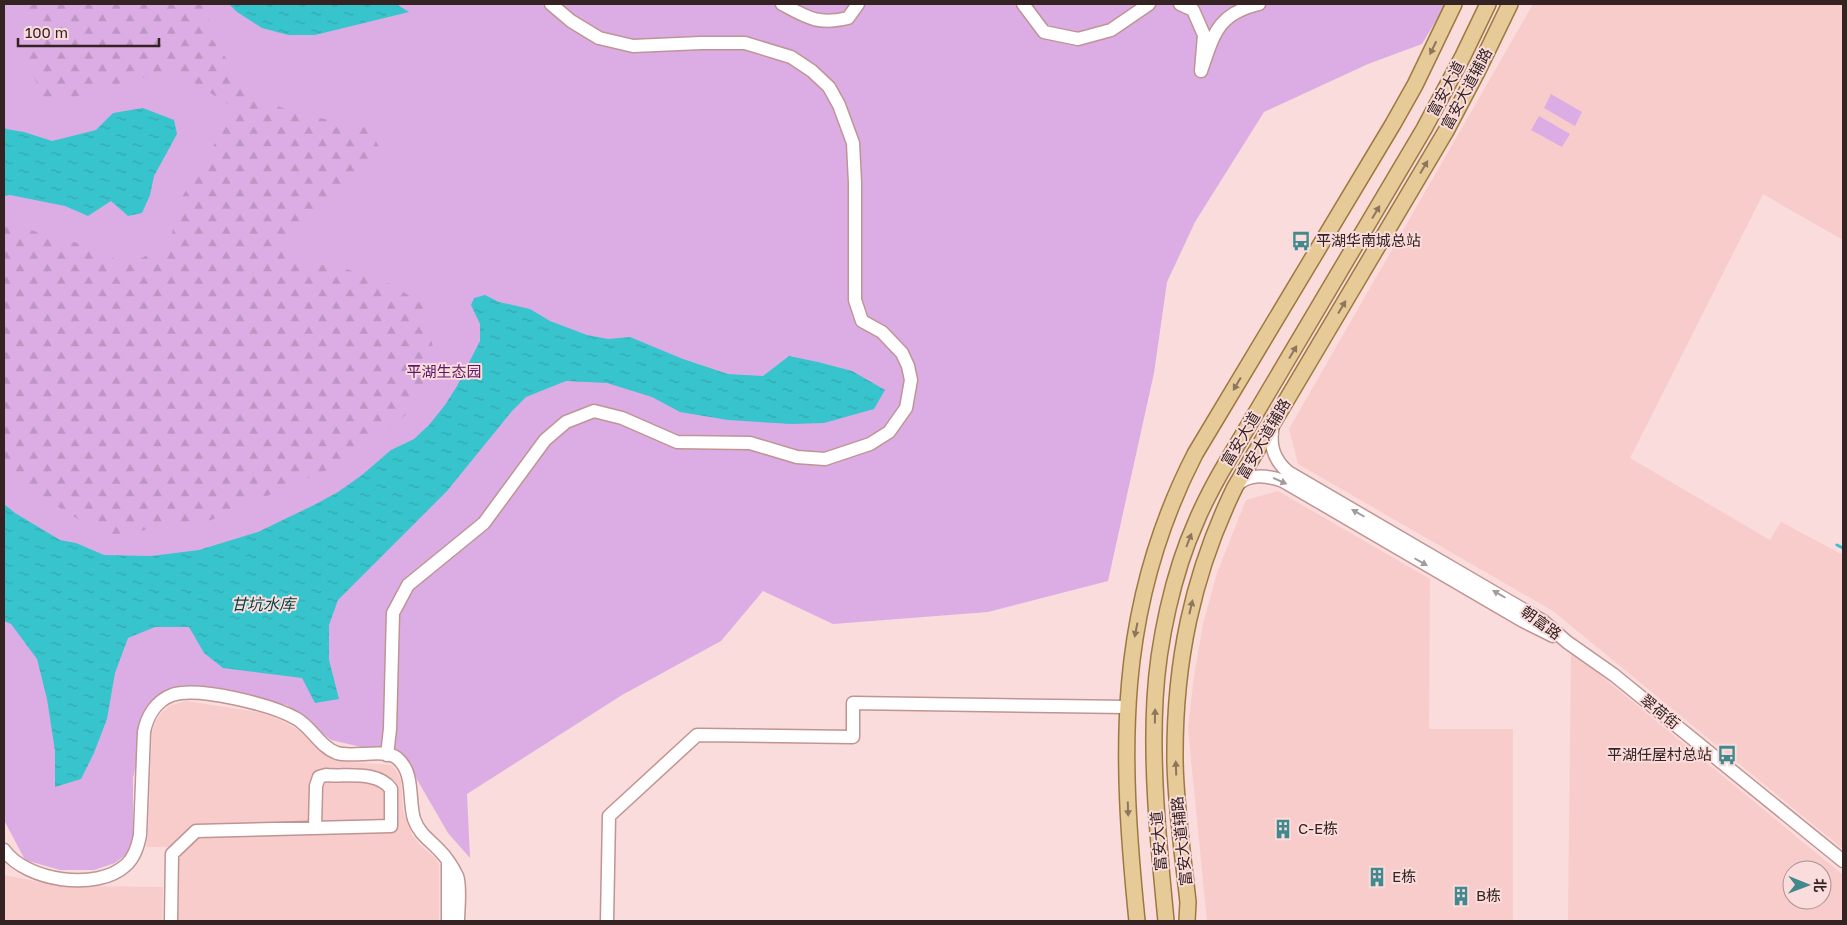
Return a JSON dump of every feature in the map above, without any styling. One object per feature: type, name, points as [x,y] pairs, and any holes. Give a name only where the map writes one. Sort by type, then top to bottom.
[{"type":"main road","name":"富安大道","points":[[1137,921],[1128,825],[1127,707],[1133,643],[1144,590],[1159,535],[1184,475],[1195,454],[1393,124],[1454,4]]},
{"type":"main road","name":"富安大道","points":[[1166,921],[1156,805],[1154,752],[1155,698],[1162,638],[1177,575],[1195,524],[1221,472],[1424,129],[1488,4]]},
{"type":"main road","name":"富安大道辅路","points":[[1188,921],[1188,902],[1175,764],[1178,681],[1187,624],[1202,566],[1211,540],[1235,487],[1463,99],[1510,4]]},
{"type":"main road","points":[[1254,417],[1325,334]]},
{"type":"street","points":[[387,755],[390,724],[392,613],[408,585],[484,523],[546,440],[566,422],[594,411],[622,418],[677,442],[750,444],[797,457],[825,459],[870,444],[889,432],[906,408],[911,380],[902,353],[882,332],[862,321],[855,300],[853,143],[839,105],[829,87],[812,71],[796,60],[767,48],[734,42],[633,46],[599,38],[571,21],[551,4]]},
{"type":"street","points":[[782,4],[808,18],[831,22],[848,18],[858,4]]},
{"type":"street","points":[[1023,4],[1044,32],[1078,39],[1111,30],[1149,4]]},
{"type":"street","points":[[1180,4],[1193,10],[1204,35],[1201,72],[1220,24],[1242,8],[1259,4]]},
{"type":"street","name":"朝富路","points":[[1274,421],[1271,435],[1272,446],[1278,461],[1288,472],[1529,612],[1543,621],[1567,642]]},
{"type":"street","name":"朝富路","points":[[1235,487],[1241,481],[1255,476],[1265,476],[1282,482],[1523,621],[1567,642]]},
{"type":"street","name":"翠荷街","points":[[1567,642],[1614,675],[1843,861]]},
{"type":"street","points":[[4,850],[10,859],[27,869],[46,876],[66,880],[86,880],[105,876],[116,872],[126,865],[138,846],[140,834],[145,725],[156,706],[174,695],[187,692],[260,704],[283,712],[305,724],[324,745],[337,753],[395,757],[402,764],[408,777],[412,809],[419,830],[440,851],[458,878],[458,921]]},
{"type":"street","points":[[607,921],[609,816],[698,734],[853,737],[853,703],[1127,707]]},
{"type":"street","points":[[171,921],[172,854],[196,831],[315,828],[391,826],[391,789],[380,778],[326,775],[319,777],[316,786],[315,828]]},
{"type":"street","points":[[448,862],[448,921]]},
{"type":"shaded area","points":[[1533,4],[1843,4],[1843,240],[1763,194],[1630,458],[1770,540],[1781,522],[1843,555],[1843,849],[1553,611],[1298,464],[1289,429]]},
{"type":"shaded area","points":[[1278,491],[1430,579],[1429,729],[1513,729],[1513,921],[1207,921],[1188,728],[1194,676],[1203,624],[1217,573],[1246,500]]},
{"type":"shaded area","points":[[1571,651],[1825,860],[1782,860],[1782,910],[1832,910],[1832,866],[1843,875],[1843,921],[1568,921]]},
{"type":"shaded area","points":[[187,701],[258,712],[279,719],[300,731],[319,751],[335,761],[391,765],[401,780],[403,810],[412,835],[439,864],[439,921],[176,921],[176,847],[146,847],[152,733],[155,722],[162,712],[171,705]]},
{"type":"shaded area","points":[[4,875],[59,886],[163,887],[162,921],[4,921]]},
{"type":"green space","name":"平湖生态园","points":[[4,4],[1446,4],[1422,44],[1368,64],[1264,112],[1195,222],[1167,282],[1154,373],[1108,581],[988,612],[833,624],[763,591],[721,641],[622,695],[467,794],[470,858],[448,833],[404,757],[331,740],[287,705],[182,685],[150,705],[133,778],[133,835],[128,853],[115,863],[94,870],[60,870],[25,860],[4,820]]},
{"type":"green space","points":[[25,4],[207,4],[211,38],[254,96],[295,113],[369,128],[379,147],[367,170],[301,222],[281,250],[287,262],[337,266],[386,282],[422,303],[440,375],[402,419],[341,464],[211,520],[105,536],[36,493],[4,467],[4,227],[12,225],[81,244],[128,265],[169,244],[182,197],[236,109],[175,71],[125,82],[76,97],[44,98],[26,60]]},
{"type":"green space","points":[[1551,94],[1582,112],[1575,126],[1544,108]]},
{"type":"green space","points":[[1539,116],[1570,134],[1562,147],[1531,130]]},
{"type":"water","points":[[229,4],[396,4],[409,12],[315,35],[288,35],[262,28],[237,12]]},
{"type":"water","points":[[143,108],[174,120],[177,134],[154,176],[150,195],[142,213],[128,216],[111,201],[88,216],[65,206],[10,195],[4,196],[4,125],[6,129],[24,132],[52,141],[96,130],[113,113]]},
{"type":"water","name":"甘坑水库","points":[[485,295],[499,302],[530,309],[550,321],[587,335],[608,339],[630,337],[683,359],[728,374],[763,376],[789,356],[852,371],[885,390],[874,409],[824,423],[792,424],[728,420],[680,412],[652,397],[607,383],[566,381],[526,397],[512,411],[447,491],[338,600],[329,625],[329,660],[339,699],[315,703],[302,678],[223,668],[204,653],[189,627],[155,627],[128,638],[115,673],[107,719],[94,753],[81,779],[55,787],[55,751],[47,699],[37,659],[11,624],[4,621],[4,504],[15,513],[60,540],[76,543],[104,555],[151,556],[199,550],[258,532],[338,492],[362,475],[391,450],[414,439],[429,425],[457,386],[480,341],[480,324],[471,305],[474,298]]},
{"type":"waterway","points":[[1837,545],[1843,548]]},
{"type":"place","name":"平湖华南城总站","points":[[1301,241]]},
{"type":"place","name":"平湖任屋村总站","points":[[1727,755]]},
{"type":"place","name":"C-E栋","points":[[1283,829]]},
{"type":"place","name":"E栋","points":[[1377,877]]},
{"type":"place","name":"B栋","points":[[1461,896]]}]
